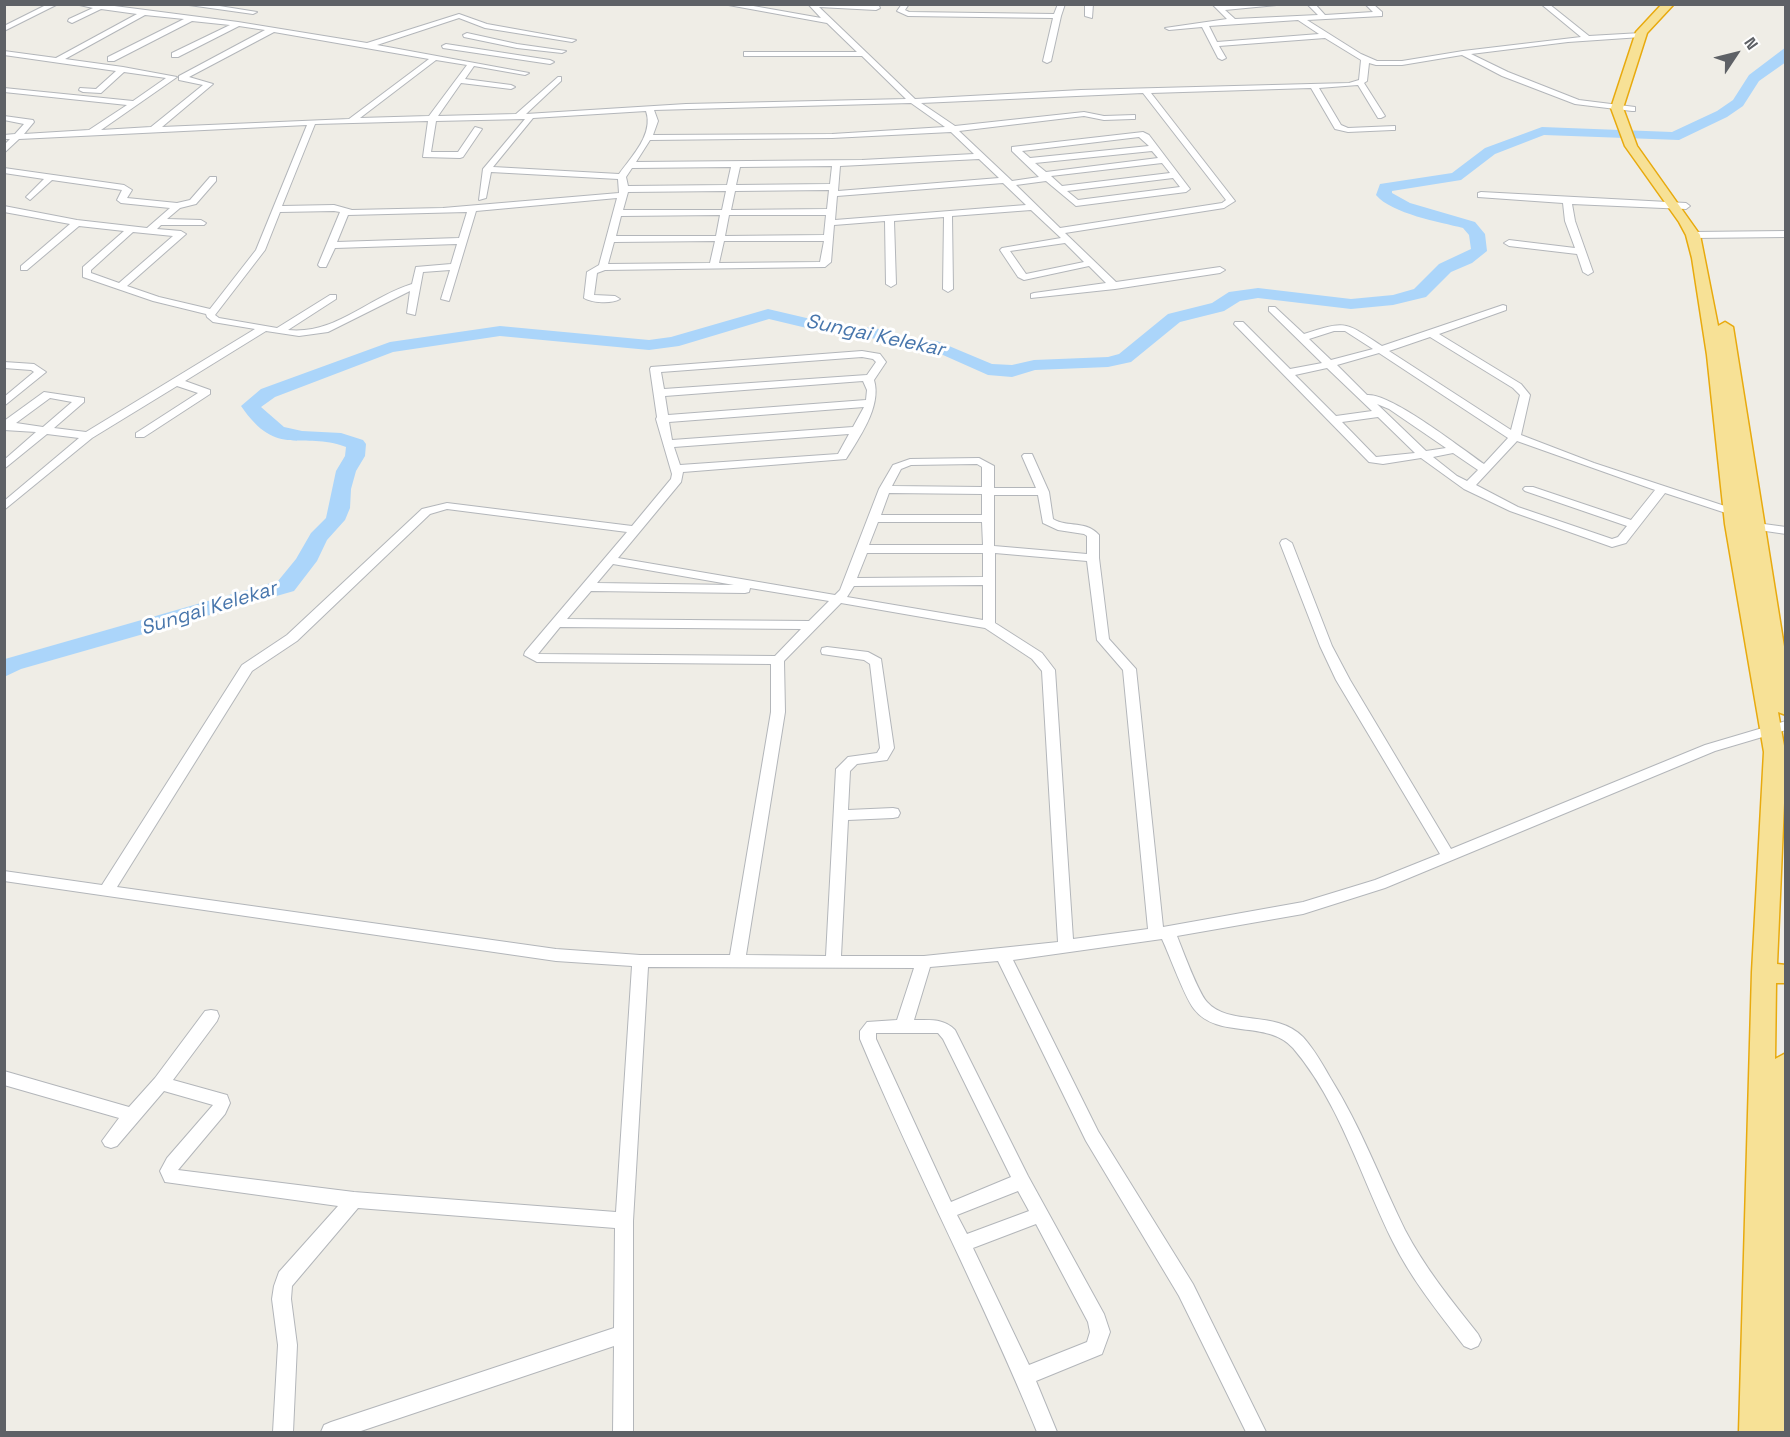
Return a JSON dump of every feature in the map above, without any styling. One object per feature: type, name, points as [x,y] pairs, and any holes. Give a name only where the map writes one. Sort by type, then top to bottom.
[{"type":"highway","points":[[1669,4],[1646,26],[1641,35],[1617,108],[1633,136],[1700,235],[1715,355],[1730,411],[1743,520],[1779,728],[1775,780],[1778,880],[1771,1289],[1778,1432]]},
{"type":"highway","points":[[1639,83],[1649,35],[1680,4]]},
{"type":"highway","points":[[1633,104],[1633,136]]},
{"type":"highway","points":[[1743,520],[1785,708]]},
{"type":"highway","points":[[1755,1432],[1771,1289],[1785,1064]]},
{"type":"street","points":[[4,29],[55,4]]},
{"type":"street","points":[[78,4],[273,29],[525,73],[500,96]]},
{"type":"street","points":[[126,10],[134,4]]},
{"type":"street","points":[[185,4],[253,12]]},
{"type":"street","points":[[726,4],[829,21]]},
{"type":"street","points":[[906,4],[901,11],[908,14],[1057,16]]},
{"type":"street","points":[[1047,61],[1062,4]]},
{"type":"street","points":[[1089,4],[1089,16]]},
{"type":"street","points":[[1310,4],[1324,17]]},
{"type":"street","points":[[1340,4],[1354,16]]},
{"type":"street","points":[[1169,28],[1233,21],[1379,14],[1368,4]]},
{"type":"street","points":[[1544,4],[1587,38]]},
{"type":"street","points":[[812,5],[913,101],[953,129],[1115,286]]},
{"type":"street","points":[[812,5],[876,8]]},
{"type":"street","points":[[1217,7],[1283,5],[1287,18]]},
{"type":"street","points":[[72,21],[100,7]]},
{"type":"street","points":[[1217,7],[1233,21]]},
{"type":"street","points":[[57,60],[145,12]]},
{"type":"street","points":[[368,46],[457,16],[485,26],[534,36],[572,40]]},
{"type":"street","points":[[111,59],[192,18]]},
{"type":"street","points":[[1299,18],[1365,60],[1390,64],[1587,38],[1641,35]]},
{"type":"street","points":[[4,23],[14,24]]},
{"type":"street","points":[[157,74],[189,58],[175,55],[238,24]]},
{"type":"street","points":[[1204,24],[1222,58]]},
{"type":"street","points":[[424,56],[485,26]]},
{"type":"street","points":[[92,133],[177,77],[273,29]]},
{"type":"street","points":[[466,35],[517,46],[562,51]]},
{"type":"street","points":[[488,67],[534,36]]},
{"type":"street","points":[[1215,44],[1326,36]]},
{"type":"street","points":[[446,46],[502,57],[550,62]]},
{"type":"street","points":[[4,53],[177,77],[209,84],[153,130]]},
{"type":"street","points":[[1463,53],[1505,74],[1578,102],[1617,108],[1633,104]]},
{"type":"street","points":[[747,54],[863,54]]},
{"type":"street","points":[[350,122],[434,58]]},
{"type":"street","points":[[4,137],[433,117],[531,116],[686,106],[913,101],[1081,92],[1314,86],[1360,83],[1363,81],[1365,60]]},
{"type":"street","points":[[471,65],[433,117],[425,153],[428,156],[461,154],[478,129]]},
{"type":"street","points":[[70,96],[80,90],[98,91],[123,69]]},
{"type":"street","points":[[519,116],[558,79]]},
{"type":"street","points":[[460,81],[511,87]]},
{"type":"street","points":[[1360,83],[1381,116]]},
{"type":"street","points":[[1314,86],[1340,129],[1392,128]]},
{"type":"street","points":[[4,90],[133,104]]},
{"type":"street","points":[[1059,231],[1231,201],[1145,90]]},
{"type":"street","points":[[1081,92],[1084,114]]},
{"type":"street","points":[[603,267],[623,192],[622,177],[654,124],[650,110]]},
{"type":"street","points":[[647,138],[818,137],[953,129],[1084,114],[1104,118],[1132,117]]},
{"type":"street","points":[[482,198],[487,169],[531,116]]},
{"type":"street","points":[[4,118],[30,122],[4,151]]},
{"type":"street","points":[[312,122],[260,250],[231,291],[212,312],[211,317],[216,320],[279,331],[315,333],[343,321],[391,293],[416,286]]},
{"type":"street","points":[[1138,134],[1146,137],[1165,160],[1186,189],[1083,203],[1072,201],[1027,161],[1016,148],[1138,134]]},
{"type":"street","points":[[1027,161],[1155,148]]},
{"type":"street","points":[[630,165],[836,164],[980,156]]},
{"type":"street","points":[[276,209],[334,208],[345,211],[472,209],[623,192],[729,188],[833,190],[1007,182],[1165,160]]},
{"type":"street","points":[[714,266],[736,164]]},
{"type":"street","points":[[615,299],[589,298],[592,272],[603,267],[822,265],[825,262],[832,218],[836,164]]},
{"type":"street","points":[[487,169],[622,177]]},
{"type":"street","points":[[4,170],[127,189],[128,191],[120,198],[123,200],[177,206],[193,202],[213,179]]},
{"type":"street","points":[[1059,189],[1177,175]]},
{"type":"street","points":[[30,197],[51,176]]},
{"type":"street","points":[[1481,195],[1680,206]]},
{"type":"street","points":[[1567,201],[1579,251],[1588,272]]},
{"type":"street","points":[[150,230],[177,206]]},
{"type":"street","points":[[617,213],[724,213],[889,218],[1034,207]]},
{"type":"street","points":[[4,209],[77,223],[181,234],[120,287]]},
{"type":"street","points":[[446,299],[472,209]]},
{"type":"street","points":[[323,265],[345,211]]},
{"type":"street","points":[[948,213],[948,289]]},
{"type":"street","points":[[889,218],[891,284]]},
{"type":"street","points":[[160,222],[201,223]]},
{"type":"street","points":[[24,268],[77,223]]},
{"type":"street","points":[[132,228],[85,271],[90,277],[183,306],[212,312]]},
{"type":"street","points":[[1700,235],[1785,234]]},
{"type":"street","points":[[610,239],[829,238]]},
{"type":"street","points":[[1068,240],[1005,250],[1024,277],[1091,263]]},
{"type":"street","points":[[331,245],[464,241]]},
{"type":"street","points":[[1509,243],[1579,251]]},
{"type":"street","points":[[412,313],[418,269],[456,267]]},
{"type":"street","points":[[1034,296],[1220,270]]},
{"type":"street","points":[[279,331],[333,297]]},
{"type":"street","points":[[1287,373],[1332,365],[1382,351],[1503,308]]},
{"type":"street","points":[[1272,309],[1424,455],[1468,487],[1514,509],[1607,542],[1616,543],[1622,540],[1662,489]]},
{"type":"street","points":[[1239,324],[1373,460],[1383,461],[1453,450]]},
{"type":"street","points":[[1302,338],[1344,327],[1515,437],[1743,520],[1785,531]]},
{"type":"street","points":[[4,507],[88,436],[264,328]]},
{"type":"street","points":[[1431,333],[1524,392],[1525,397],[1515,437],[1468,487]]},
{"type":"street","points":[[869,380],[881,362],[876,356],[862,354],[655,369],[661,419],[678,474],[674,485],[531,651],[532,657],[778,660],[803,638],[811,625],[840,599],[850,582],[885,489],[902,463],[973,461],[988,466],[989,625]]},
{"type":"street","points":[[4,403],[41,372],[34,368],[6,367]]},
{"type":"street","points":[[658,393],[869,380]]},
{"type":"street","points":[[676,469],[836,459],[846,454],[871,403],[872,390],[869,380]]},
{"type":"street","points":[[177,382],[220,397]]},
{"type":"street","points":[[140,435],[206,392]]},
{"type":"street","points":[[4,466],[80,403],[79,399],[48,394],[5,426]]},
{"type":"street","points":[[1363,394],[1393,407],[1484,469]]},
{"type":"street","points":[[661,419],[871,403]]},
{"type":"street","points":[[1333,420],[1382,413]]},
{"type":"street","points":[[5,426],[88,436]]},
{"type":"street","points":[[667,444],[858,430]]},
{"type":"street","points":[[1028,456],[1043,492],[1046,519],[1049,522],[1092,533],[1102,640],[1129,669],[1162,933],[1207,1014],[1224,1021],[1276,1027],[1297,1042],[1324,1080],[1414,1264],[1471,1340]]},
{"type":"street","points":[[885,489],[1043,492]]},
{"type":"street","points":[[1529,489],[1634,525]]},
{"type":"street","points":[[105,891],[247,668],[292,638],[426,511],[447,506],[635,530]]},
{"type":"street","points":[[873,519],[987,518]]},
{"type":"street","points":[[1286,543],[1326,646],[1343,680],[1449,857]]},
{"type":"street","points":[[862,549],[987,549],[1093,558]]},
{"type":"street","points":[[608,560],[989,625],[1037,656],[1048,670],[1066,946]]},
{"type":"street","points":[[850,582],[987,581]]},
{"type":"street","points":[[585,587],[790,590]]},
{"type":"street","points":[[555,623],[811,625]]},
{"type":"street","points":[[827,651],[868,656],[876,662],[887,748],[882,756],[856,759],[844,766],[833,963]]},
{"type":"street","points":[[737,962],[778,712],[778,660]]},
{"type":"street","points":[[4,876],[556,956],[640,961],[924,962],[1003,955],[1162,933],[1303,908],[1380,884],[1449,857],[1710,748],[1779,728]]},
{"type":"street","points":[[840,815],[893,813]]},
{"type":"street","points":[[1003,955],[1092,1136],[1186,1290],[1256,1432]]},
{"type":"street","points":[[623,1432],[626,1333],[624,1221],[640,961]]},
{"type":"street","points":[[904,1025],[924,962]]},
{"type":"street","points":[[111,1141],[160,1083],[211,1016]]},
{"type":"street","points":[[1025,1377],[1091,1352],[1099,1341],[1100,1332],[1097,1320],[1022,1181],[949,1035],[939,1027],[904,1025],[873,1027],[868,1030],[868,1039],[894,1105],[1025,1377],[1046,1432]]},
{"type":"street","points":[[4,1078],[132,1115]]},
{"type":"street","points":[[160,1083],[222,1101],[173,1163],[169,1171],[171,1177],[354,1200],[624,1221]]},
{"type":"street","points":[[945,1212],[1022,1181]]},
{"type":"street","points":[[283,1432],[287,1334],[280,1304],[281,1291],[286,1278],[354,1200]]},
{"type":"street","points":[[962,1244],[1040,1215]]},
{"type":"street","points":[[331,1432],[626,1333]]},
{"type":"waterway","name":"Sungai Kelekar","points":[[4,670],[13,664],[286,586],[306,561],[318,537],[335,520],[340,508],[341,489],[346,471],[355,456],[356,444],[328,437],[290,436],[264,422],[250,406],[268,393],[390,347],[500,331],[649,345],[673,342],[768,314],[815,325],[879,334],[918,345],[937,346],[988,369],[1012,371],[1034,365],[1108,362],[1125,358],[1174,318],[1218,307],[1235,296],[1258,293],[1351,304],[1393,300],[1420,293],[1445,268],[1479,251],[1477,234],[1469,225],[1404,206],[1384,195],[1385,187],[1456,177],[1490,151],[1542,131],[1561,130],[1674,137],[1722,114],[1738,103],[1754,78],[1781,59],[1786,51]]}]
